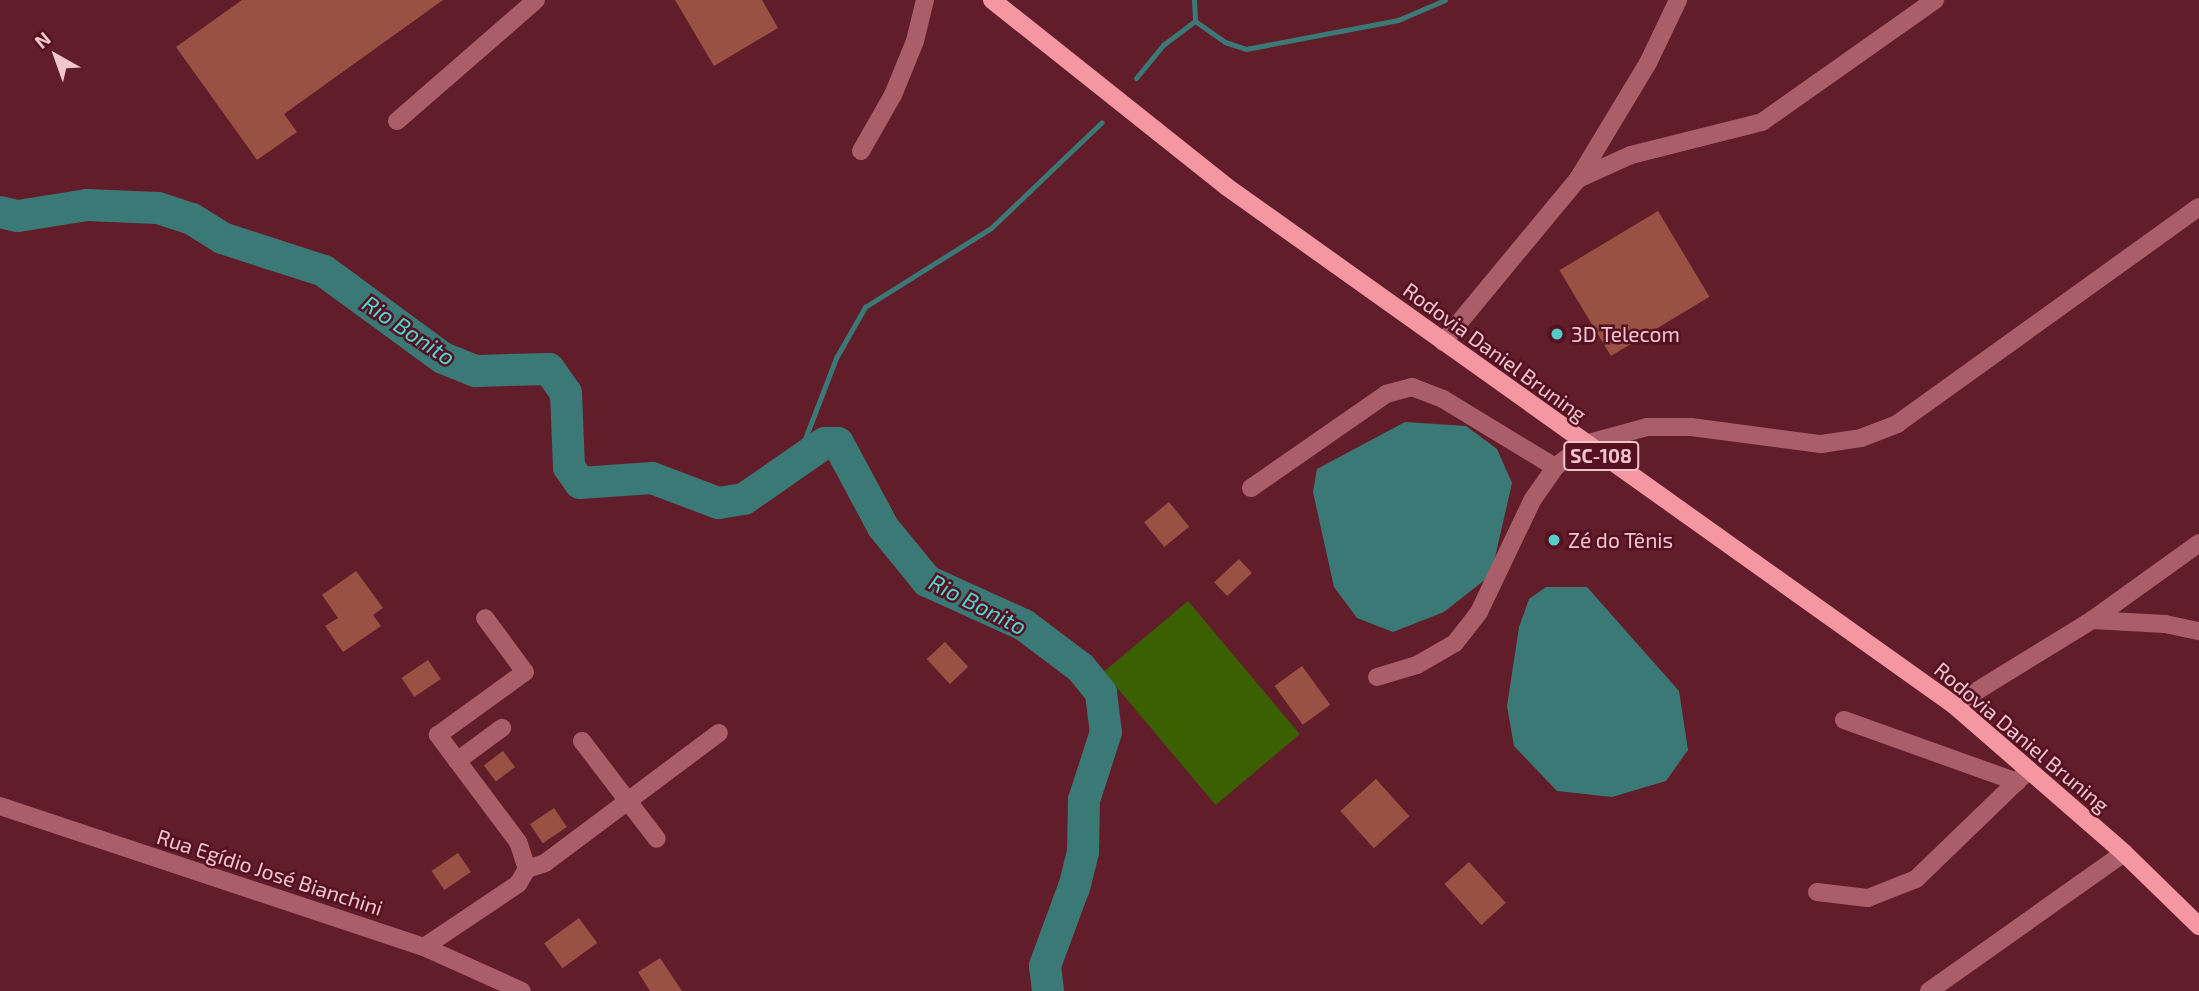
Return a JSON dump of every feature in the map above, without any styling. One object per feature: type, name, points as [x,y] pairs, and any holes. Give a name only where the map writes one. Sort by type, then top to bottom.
[{"type":"main road","name":"Rodovia Daniel Bruning","points":[[992,0],[1227,187],[1954,705],[2023,776],[2124,853],[2199,926]]},
{"type":"street","points":[[397,121],[536,0]]},
{"type":"street","points":[[861,151],[893,95],[915,41],[925,0]]},
{"type":"street","points":[[1443,342],[1578,179],[1648,63],[1678,0]]},
{"type":"street","points":[[1578,179],[1631,155],[1762,122],[1935,0]]},
{"type":"street","points":[[1377,677],[1417,665],[1455,643],[1479,612],[1533,499],[1555,467],[1585,444],[1647,427],[1691,426],[1821,444],[1861,438],[1897,424],[2199,206]]},
{"type":"street","points":[[1251,488],[1386,394],[1412,387],[1443,400],[1555,467]]},
{"type":"street","points":[[1954,705],[2092,621],[2199,543]]},
{"type":"street","points":[[485,618],[526,672],[438,735],[518,842],[527,869]]},
{"type":"street","points":[[2092,621],[2165,624],[2199,631]]},
{"type":"street","points":[[1817,892],[1868,898],[1916,879],[2023,776],[1844,720]]},
{"type":"street","points":[[457,761],[502,728]]},
{"type":"street","points":[[424,947],[518,884],[527,869],[545,863],[719,733]]},
{"type":"street","points":[[582,741],[657,839]]},
{"type":"street","name":"Rua Egídio José Bianchini","points":[[0,806],[424,947],[522,991]]},
{"type":"street","points":[[1929,991],[2124,853]]},
{"type":"green space","points":[[1188,601],[1300,734],[1216,805],[1104,672]]},
{"type":"water","points":[[1405,422],[1466,426],[1497,449],[1512,483],[1491,575],[1444,612],[1393,632],[1357,618],[1334,587],[1313,492],[1317,469]]},
{"type":"water","points":[[1546,587],[1587,587],[1679,691],[1688,750],[1666,781],[1612,797],[1557,791],[1514,746],[1507,706],[1519,627],[1529,599]]},
{"type":"building","points":[[242,0],[443,0],[284,114],[297,132],[257,160],[176,47]]},
{"type":"building","points":[[675,0],[762,0],[778,28],[714,66]]},
{"type":"building","points":[[1658,211],[1710,297],[1611,356],[1559,270]]},
{"type":"building","points":[[1169,502],[1189,527],[1164,547],[1144,522]]},
{"type":"building","points":[[1239,559],[1252,573],[1227,596],[1214,582]]},
{"type":"building","points":[[356,571],[383,608],[373,615],[381,626],[343,652],[325,626],[338,618],[322,595]]},
{"type":"building","points":[[945,642],[968,667],[950,684],[927,659]]},
{"type":"building","points":[[428,660],[441,679],[414,697],[401,678]]},
{"type":"building","points":[[1302,666],[1330,705],[1303,725],[1274,686]]},
{"type":"building","points":[[503,751],[515,767],[496,781],[484,765]]},
{"type":"building","points":[[1376,779],[1409,816],[1374,848],[1340,811]]},
{"type":"building","points":[[554,808],[567,827],[543,843],[530,824]]},
{"type":"building","points":[[458,853],[471,872],[444,890],[431,871]]},
{"type":"building","points":[[1469,862],[1506,903],[1481,925],[1444,884]]},
{"type":"building","points":[[579,918],[597,943],[562,968],[544,943]]},
{"type":"building","points":[[660,958],[682,991],[650,991],[638,972]]},
{"type":"waterway","points":[[1194,0],[1195,21]]},
{"type":"waterway","points":[[1195,21],[1225,42],[1246,49],[1398,20],[1445,0]]},
{"type":"waterway","points":[[1136,78],[1163,45],[1195,21]]},
{"type":"waterway","points":[[806,458],[803,444],[836,358],[865,307],[991,228],[1102,122]]},
{"type":"waterway","name":"Rio Bonito","points":[[0,212],[18,216],[87,205],[158,208],[192,219],[222,238],[324,271],[443,358],[476,371],[549,369],[566,393],[569,467],[580,483],[652,478],[718,503],[744,499],[825,443],[838,443],[883,527],[927,581],[1024,625],[1081,668],[1101,693],[1106,732],[1084,800],[1083,852],[1074,887],[1045,966],[1048,991]]},
{"type":"place","name":"3D Telecom","points":[[1557,334]]},
{"type":"place","name":"Zé do Tênis","points":[[1554,540]]}]
